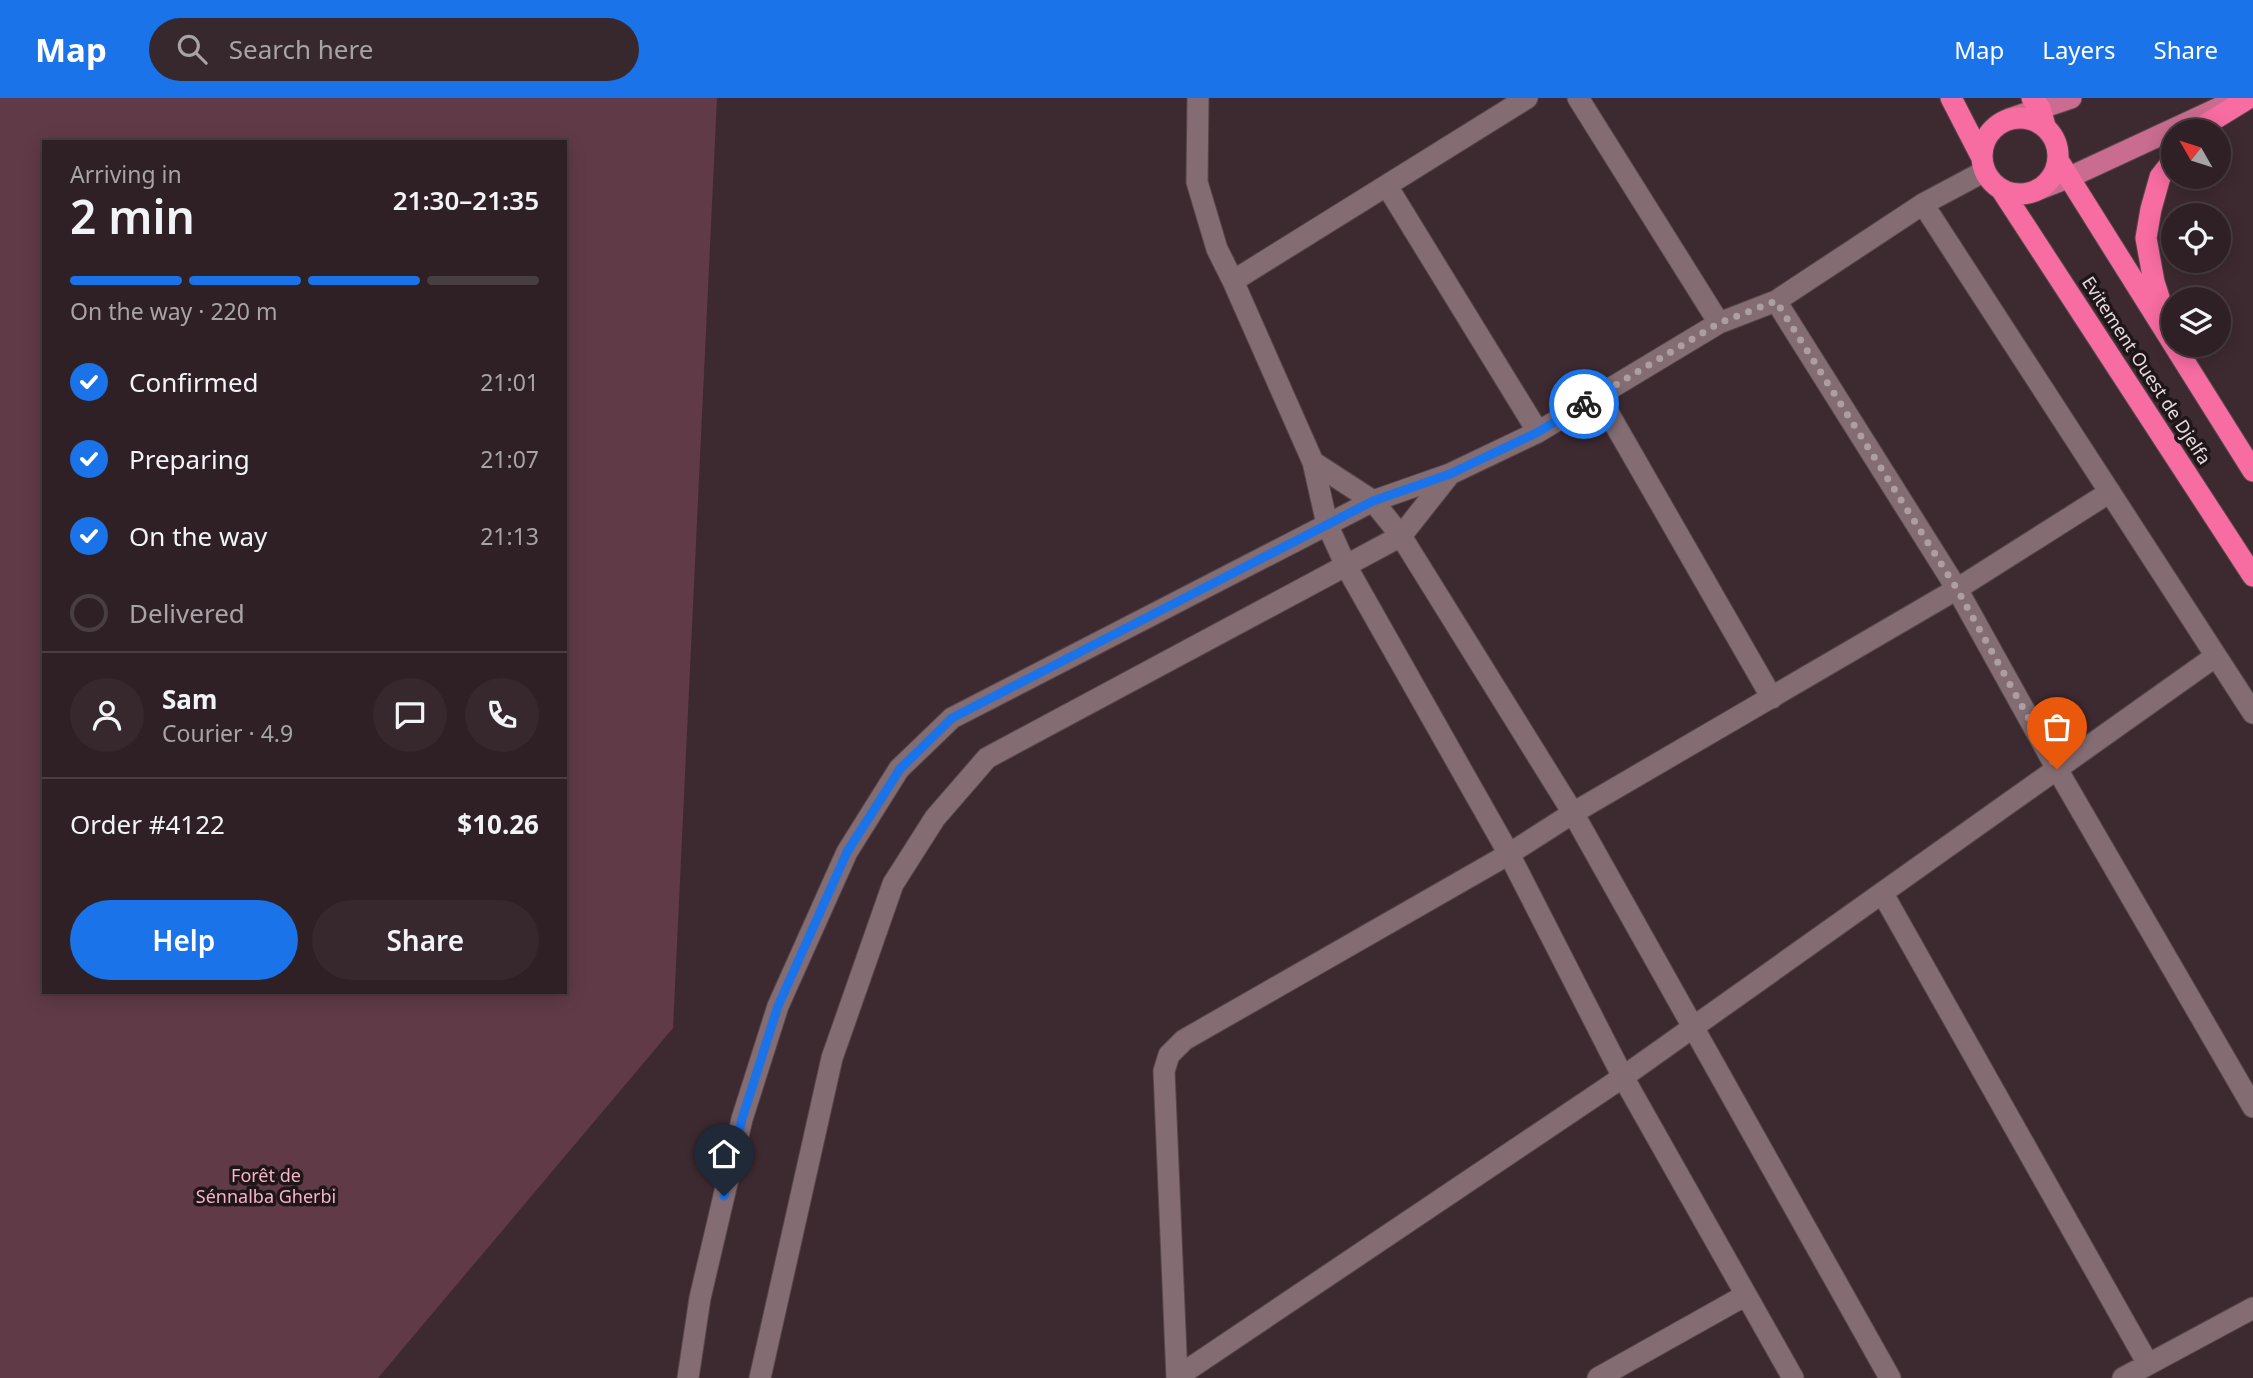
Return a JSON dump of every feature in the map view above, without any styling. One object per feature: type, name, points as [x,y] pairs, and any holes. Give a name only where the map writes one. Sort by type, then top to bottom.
[{"type":"highway","points":[[1951,98],[1992,181],[2013,194],[2037,190]]},
{"type":"highway","points":[[2215,119],[2249,98]]},
{"type":"highway","points":[[1983,165],[1983,145],[1997,124],[2022,117],[2034,120],[2039,111],[2054,136],[2064,169]]},
{"type":"highway","name":"Evitement Ouest de Djelfa","points":[[2064,169],[2161,325]]},
{"type":"highway","points":[[2161,176],[2146,238],[2161,304]]},
{"type":"highway","name":"Evitement Ouest de Djelfa","points":[[2001,189],[2253,576]]},
{"type":"highway","name":"Evitement Ouest de Djelfa","points":[[2181,357],[2253,471]]},
{"type":"main road","points":[[2039,111],[2071,98]]},
{"type":"main road","points":[[2037,190],[2064,169],[2240,98]]},
{"type":"street","points":[[1198,98],[1197,182],[1217,249],[1313,462],[1327,524],[1346,566],[1509,854],[1623,1077],[1793,1378]]},
{"type":"street","points":[[1233,281],[1527,98]]},
{"type":"street","points":[[1578,98],[1719,323]]},
{"type":"street","points":[[688,1378],[700,1298],[742,1119],[778,1006],[847,852],[900,769],[952,718],[1373,501],[1450,474],[1538,432],[1719,323],[1776,301],[1983,165]]},
{"type":"street","points":[[1387,186],[1538,432]]},
{"type":"street","points":[[1923,204],[2253,713]]},
{"type":"street","points":[[1776,301],[1957,589],[2057,769],[2253,1107]]},
{"type":"street","points":[[1598,395],[1772,698]]},
{"type":"street","points":[[1313,462],[1373,501],[1401,536],[1573,813],[1890,1378]]},
{"type":"street","points":[[760,1378],[832,1058],[893,884],[935,818],[987,758],[1401,536],[1450,474]]},
{"type":"street","points":[[1177,1378],[1164,1071],[1169,1055],[1184,1040],[1509,854],[1573,813],[1957,589],[2110,492]]},
{"type":"street","points":[[1177,1378],[1623,1077],[2216,656]]},
{"type":"street","points":[[1883,894],[2148,1364]]},
{"type":"street","points":[[1598,1378],[1746,1295]]},
{"type":"street","points":[[2123,1378],[2253,1308]]},
{"type":"green space","name":"Forêt de Sénnalba Gherbi","points":[[0,98],[717,98],[673,1028],[378,1378],[0,1378]]},
{"type":"way so far","points":[[1584,404],[1719,323],[1776,301],[1957,589],[2057,769]]},
{"type":"route","points":[[724,1196],[742,1119],[778,1006],[847,852],[900,769],[952,718],[1373,501],[1450,474],[1538,432],[1584,404]]}]
